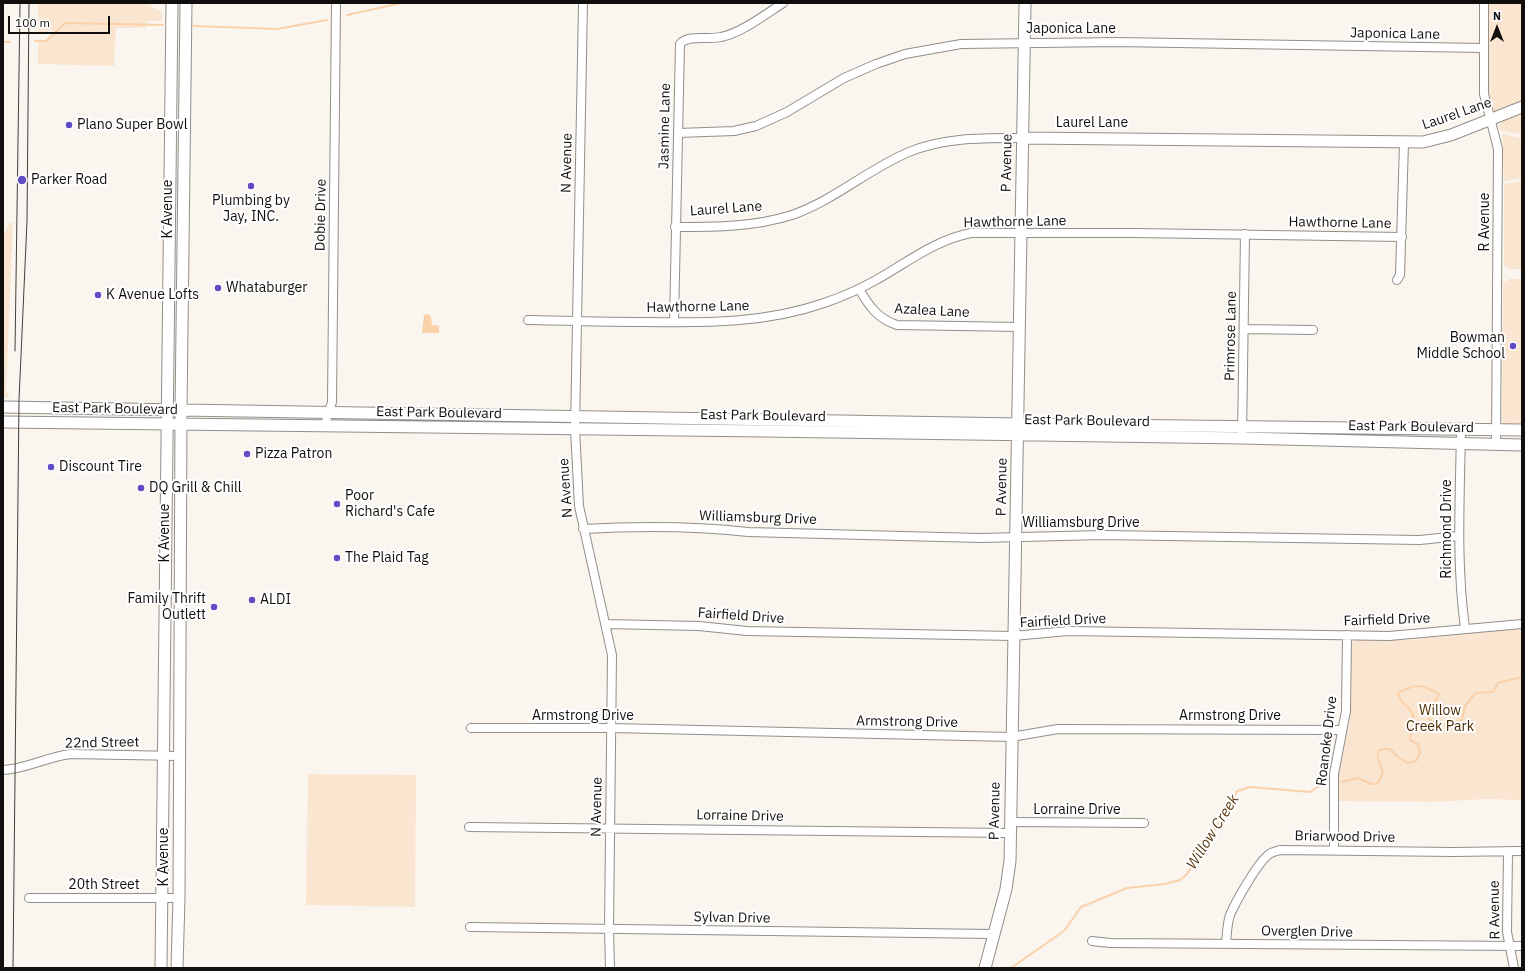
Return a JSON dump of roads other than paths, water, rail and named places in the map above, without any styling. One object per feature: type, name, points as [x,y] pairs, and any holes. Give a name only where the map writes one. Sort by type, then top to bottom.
[{"type":"main road","name":"K Avenue","points":[[161,968],[172,3]]},
{"type":"main road","name":"K Avenue","points":[[177,968],[179,898],[181,412],[186,3]]},
{"type":"main road","name":"P Avenue","points":[[985,968],[1009,874],[1025,3]]},
{"type":"main road","points":[[172,45],[185,45]]},
{"type":"main road","name":"Laurel Lane","points":[[1022,138],[1422,142],[1440,139],[1522,107]]},
{"type":"main road","points":[[170,136],[184,136]]},
{"type":"main road","points":[[170,244],[183,244]]},
{"type":"main road","name":"East Park Boulevard","points":[[3,407],[181,412],[576,416],[1018,430]]},
{"type":"main road","points":[[87,409],[88,423]]},
{"type":"main road","name":"East Park Boulevard","points":[[3,422],[576,429],[1018,430],[1242,433],[1392,429],[1522,430]]},
{"type":"main road","points":[[1392,429],[1392,443]]},
{"type":"main road","name":"East Park Boulevard","points":[[1242,433],[1392,443],[1522,445]]},
{"type":"main road","points":[[166,580],[180,580]]},
{"type":"main road","points":[[165,652],[180,651]]},
{"type":"street","name":"Dobie Drive","points":[[324,426],[330,413],[332,402],[333,368],[336,3]]},
{"type":"street","name":"N Avenue","points":[[583,3],[576,416],[577,490],[583,529],[612,655],[609,929],[610,968]]},
{"type":"street","name":"Jasmine Lane","points":[[674,322],[680,44],[688,39],[706,39],[730,34],[783,3]]},
{"type":"street","name":"R Avenue","points":[[1484,3],[1484,94],[1498,149],[1496,444]]},
{"type":"street","name":"Japonica Lane","points":[[678,133],[734,131],[756,126],[787,112],[844,78],[876,64],[905,54],[961,44],[1024,42],[1484,48]]},
{"type":"street","name":"Laurel Lane","points":[[675,227],[734,227],[766,222],[793,214],[818,204],[910,151],[938,143],[970,138],[1022,138]]},
{"type":"street","points":[[1397,280],[1400,275],[1402,237],[1404,143]]},
{"type":"street","name":"Hawthorne Lane","points":[[528,320],[674,322],[753,320],[816,306],[860,289],[929,247],[955,237],[971,233],[1245,234],[1402,237]]},
{"type":"street","name":"Primrose Lane","points":[[1242,433],[1245,234]]},
{"type":"street","name":"Azalea Lane","points":[[860,289],[866,301],[877,315],[888,322],[897,325],[1020,327]]},
{"type":"street","points":[[1244,329],[1313,330]]},
{"type":"street","name":"Richmond Drive","points":[[1461,430],[1459,536],[1460,584],[1465,628]]},
{"type":"street","name":"Williamsburg Drive","points":[[583,529],[620,527],[980,538],[1104,535],[1420,540],[1459,536]]},
{"type":"street","name":"Fairfield Drive","points":[[606,624],[693,626],[747,631],[1013,636],[1068,630],[1347,635],[1412,634],[1522,624]]},
{"type":"street","name":"Roanoke Drive","points":[[1334,850],[1334,774],[1346,711],[1347,635]]},
{"type":"street","name":"Armstrong Drive","points":[[471,728],[612,728],[1011,737],[1058,729],[1342,730]]},
{"type":"street","name":"22nd Street","points":[[3,770],[15,770],[53,757],[70,754],[179,756]]},
{"type":"street","name":"Lorraine Drive","points":[[469,826],[1010,828],[1144,823]]},
{"type":"street","name":"Briarwood Drive","points":[[1226,943],[1230,915],[1252,876],[1269,854],[1284,849],[1454,852],[1522,851]]},
{"type":"street","name":"R Avenue","points":[[1508,851],[1507,932],[1514,968]]},
{"type":"street","name":"20th Street","points":[[29,898],[179,898]]},
{"type":"street","name":"Sylvan Drive","points":[[470,927],[993,934]]},
{"type":"street","name":"Overglen Drive","points":[[1092,941],[1110,943],[1522,946]]},
{"type":"waterway","points":[[347,15],[402,3]]},
{"type":"waterway","points":[[194,26],[277,29],[327,20]]},
{"type":"waterway","points":[[35,41],[46,41],[65,23],[163,25]]},
{"type":"waterway","points":[[3,42],[10,42]]},
{"type":"waterway","name":"Willow Creek","points":[[1342,782],[1358,778],[1371,784],[1377,784],[1383,773],[1378,759],[1378,751],[1384,749],[1390,749],[1399,758],[1408,763],[1416,761],[1420,753],[1418,744],[1410,740],[1413,717],[1409,708],[1401,701],[1398,693],[1415,686],[1419,686],[1428,688],[1439,694],[1432,707],[1429,719],[1439,725],[1462,720],[1465,706],[1476,693],[1493,692],[1498,683],[1522,677]]},
{"type":"waterway","name":"Willow Creek","points":[[1011,968],[1064,931],[1081,907],[1127,888],[1165,884],[1180,880],[1187,874],[1229,807],[1237,791],[1250,787],[1310,792],[1324,783]]},
{"type":"tram line","points":[[15,351],[20,3]]},
{"type":"tram line","points":[[13,968],[19,400],[27,221],[29,3]]},
{"type":"place","name":"Plano Super Bowl","points":[[69,125]]},
{"type":"place","name":"Parker Road","points":[[22,180]]},
{"type":"place","name":"Plumbing by Jay, INC.","points":[[251,186]]},
{"type":"place","name":"Whataburger","points":[[218,288]]},
{"type":"place","name":"K Avenue Lofts","points":[[98,295]]},
{"type":"place","name":"Bowman Middle School","points":[[1513,346]]},
{"type":"place","name":"Pizza Patron","points":[[247,454]]},
{"type":"place","name":"Discount Tire","points":[[51,467]]},
{"type":"place","name":"DQ Grill & Chill","points":[[141,488]]},
{"type":"place","name":"Poor Richard's Cafe","points":[[337,504]]},
{"type":"place","name":"The Plaid Tag","points":[[337,558]]},
{"type":"place","name":"ALDI","points":[[252,600]]},
{"type":"place","name":"Family Thrift Outlett","points":[[214,607]]},
{"type":"park label","name":"Willow Creek Park","points":[[1440,720]]}]
